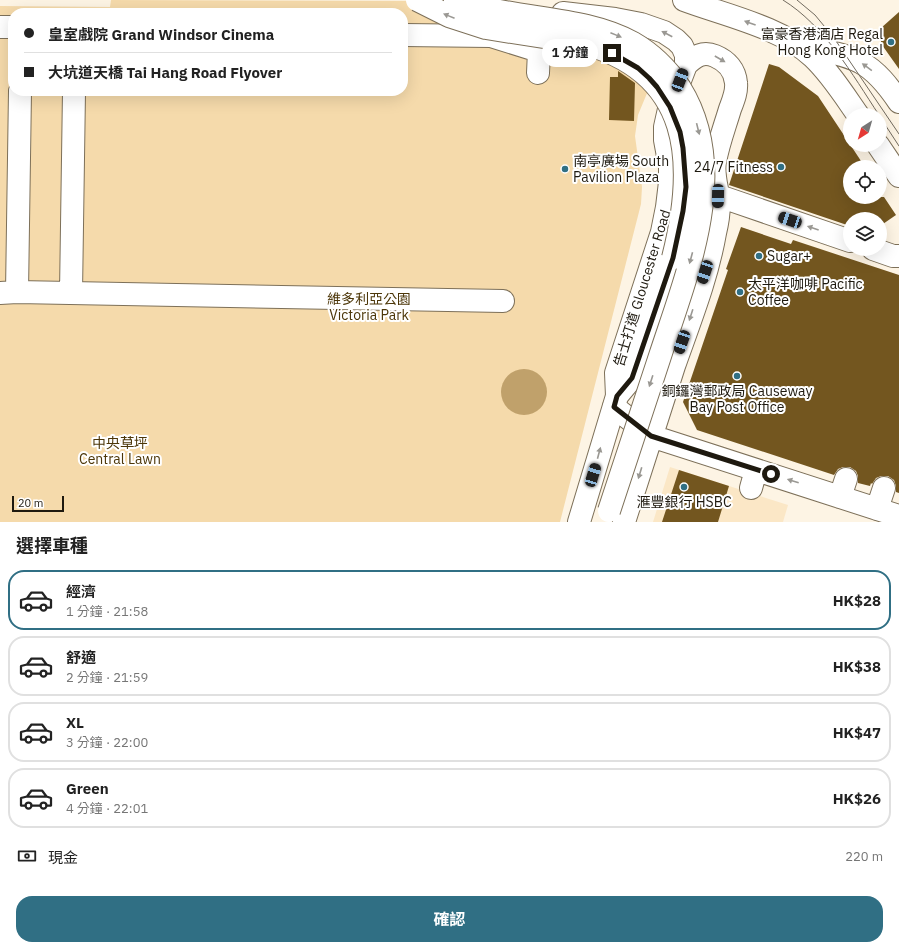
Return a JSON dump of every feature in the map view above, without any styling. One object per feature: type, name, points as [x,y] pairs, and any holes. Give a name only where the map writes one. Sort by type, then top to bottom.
[{"type":"street","name":"告士打道 Gloucester Road","points":[[417,0],[449,16],[486,28],[582,43],[612,53],[638,68],[657,87],[676,118],[683,148],[686,187],[683,211],[673,258],[632,378],[615,401]]},
{"type":"street","points":[[455,0],[493,10],[594,28],[621,37],[648,53],[675,81],[693,113],[698,127],[704,176],[698,231],[613,518]]},
{"type":"street","points":[[498,0],[507,5],[528,10],[616,19],[641,24],[664,32],[676,40],[682,46],[686,55],[686,65]]},
{"type":"street","points":[[692,2],[770,31],[798,45],[812,56],[825,70],[837,84],[853,108]]},
{"type":"street","points":[[408,35],[491,36],[539,51],[538,73]]},
{"type":"street","points":[[798,45],[837,54],[862,63],[882,80],[899,102]]},
{"type":"street","points":[[613,518],[651,436],[711,253],[718,214],[712,192],[715,163],[735,94],[737,84],[735,74],[725,61],[711,54],[704,54],[695,57],[686,65]]},
{"type":"street","name":"告士打道 Gloucester Road","points":[[579,522],[615,401],[616,373],[662,232],[666,213],[672,159],[665,140],[665,127],[667,117],[686,65]]},
{"type":"street","points":[[20,96],[8,293],[503,301]]},
{"type":"street","points":[[72,293],[74,96]]},
{"type":"street","points":[[883,152],[899,176]]},
{"type":"street","points":[[712,192],[843,239]]},
{"type":"street","points":[[887,254],[899,256]]},
{"type":"street","points":[[615,401],[651,436],[753,479],[843,488],[877,509],[899,516]]},
{"type":"street","points":[[877,509],[884,488]]},
{"type":"shaded area","points":[[519,369],[529,369],[537,373],[543,379],[547,387],[547,397],[543,405],[537,411],[529,415],[519,415],[511,411],[505,405],[501,397],[501,387],[505,379],[511,373]]},
{"type":"shaded area","points":[[670,467],[788,505],[783,522],[653,522]]},
{"type":"green space","name":"維多利亞公園 Victoria Park","points":[[111,0],[436,1],[568,24],[650,86],[638,115],[635,136],[642,187],[641,204],[560,522],[0,522],[0,6],[110,7]]},
{"type":"building","name":"富豪香港酒店 Regal Hong Kong Hotel","points":[[899,12],[899,69],[882,45],[879,34],[881,28]]},
{"type":"building","points":[[769,64],[779,67],[818,96],[843,134],[843,152],[855,152],[860,160],[843,160],[843,204],[887,204],[887,202],[896,215],[887,221],[887,212],[843,212],[843,224],[729,185]]},
{"type":"building","points":[[618,71],[635,83],[634,121],[609,120],[610,77],[618,77]]},
{"type":"building","points":[[741,227],[791,244],[793,240],[899,275],[899,493],[896,492],[894,480],[888,476],[876,478],[870,486],[858,483],[856,471],[850,467],[838,469],[834,475],[697,430],[683,402]]},
{"type":"building","points":[[679,470],[729,486],[718,522],[662,522]]},
{"type":"tram line","points":[[783,0],[812,23],[825,37],[848,67],[874,108]]},
{"type":"tram line","points":[[797,0],[815,15],[834,38],[899,134]]},
{"type":"tram line","points":[[887,128],[899,146]]},
{"type":"place","name":"富豪香港酒店 Regal Hong Kong Hotel","points":[[891,42]]},
{"type":"place","name":"24/7 Fitness","points":[[781,167]]},
{"type":"place","name":"南亭廣場 South Pavilion Plaza","points":[[565,169]]},
{"type":"place","name":"Sugar+","points":[[759,256]]},
{"type":"place","name":"太平洋咖啡 Pacific Coffee","points":[[740,292]]},
{"type":"place","name":"銅鑼灣郵政局 Causeway Bay Post Office","points":[[737,376]]},
{"type":"place","name":"滙豐銀行 HSBC","points":[[684,487]]},
{"type":"route","points":[[612,53],[625,59],[649,78],[657,87],[670,107],[676,118],[680,132],[685,164],[686,187],[679,236],[673,258],[632,378],[617,396],[614,407],[651,436],[771,474]]},
{"type":"park label","name":"中央草坪 Central Lawn","points":[[120,452]]}]
